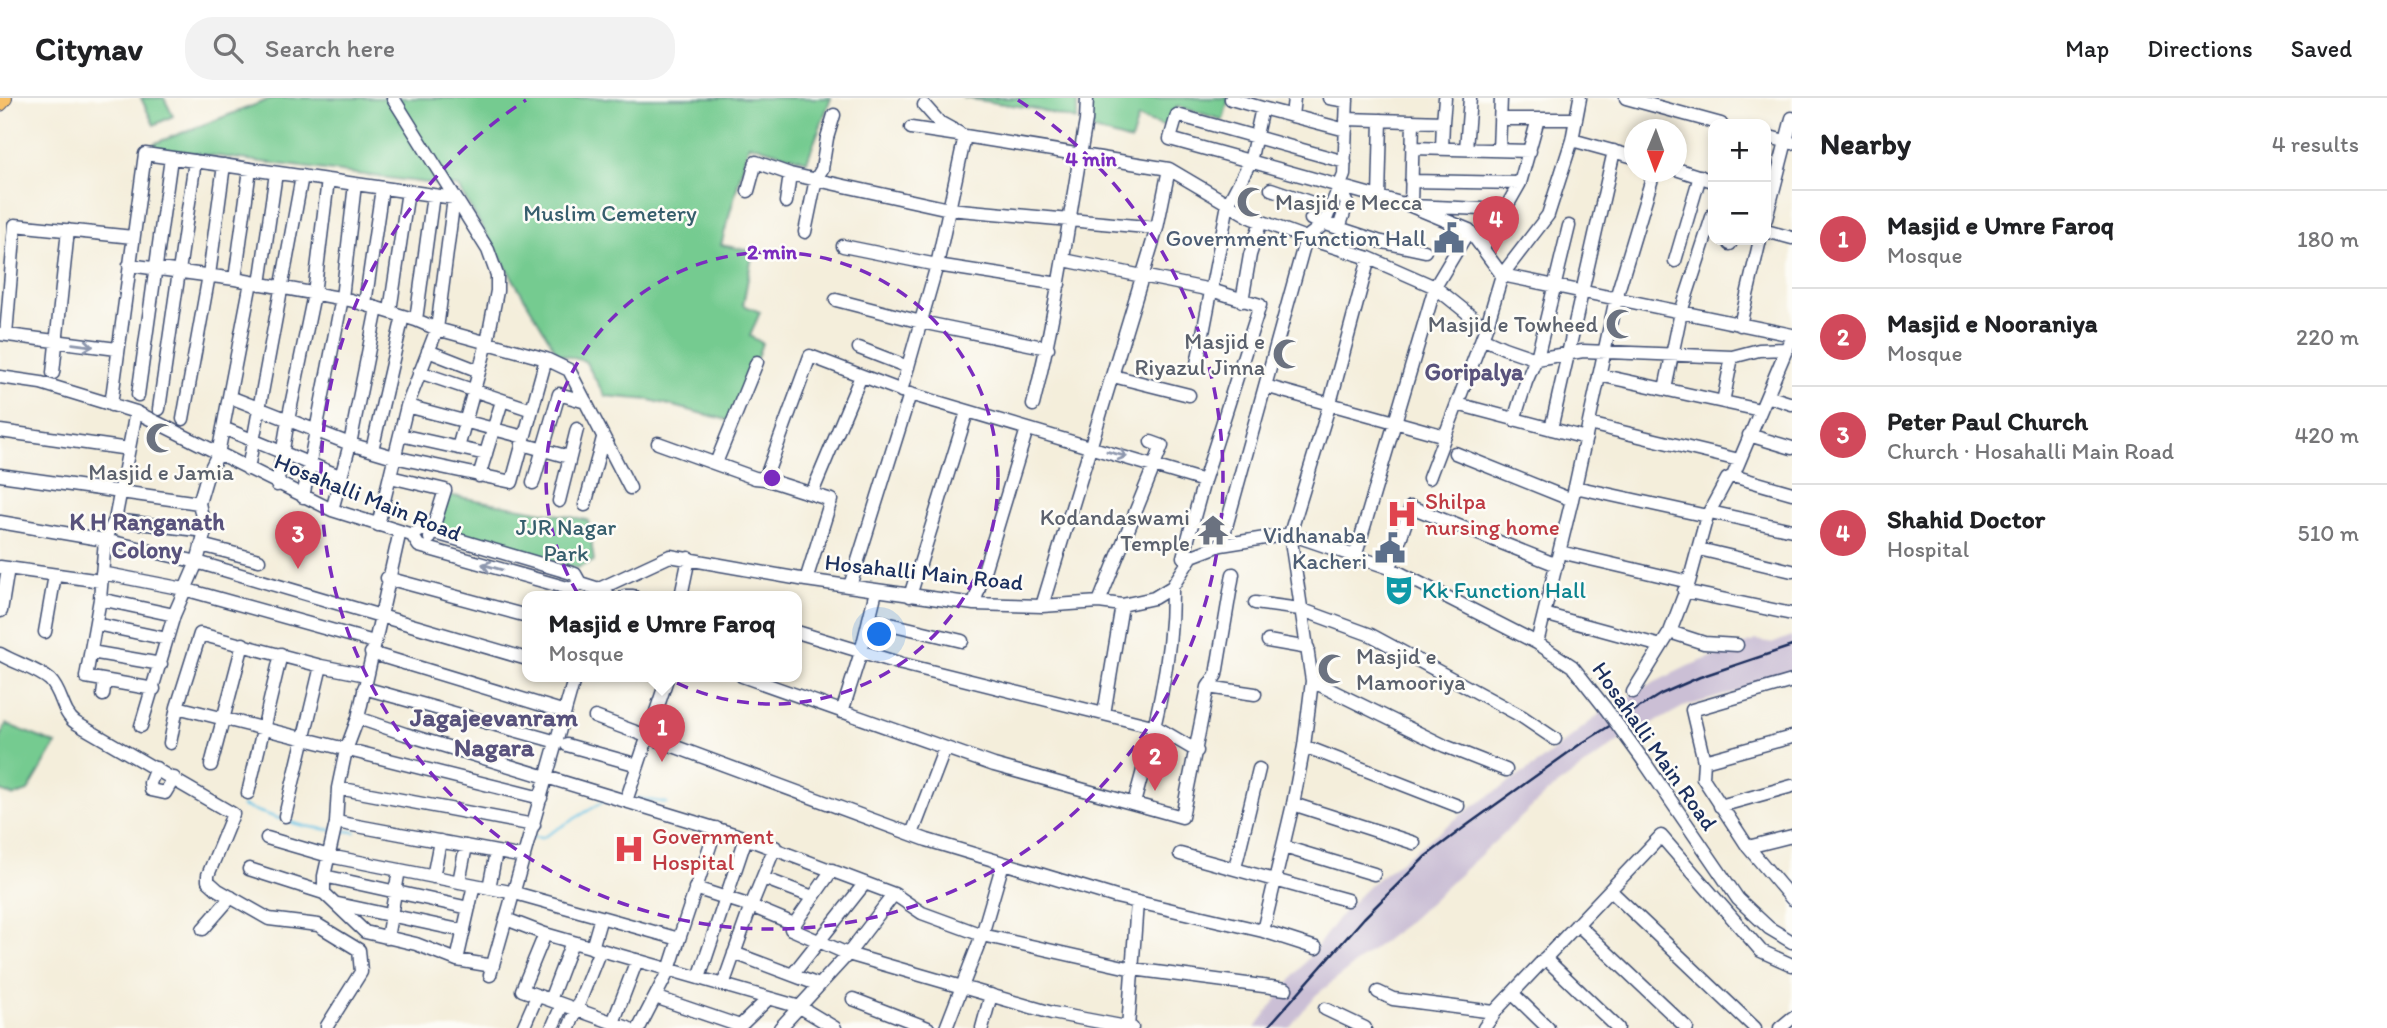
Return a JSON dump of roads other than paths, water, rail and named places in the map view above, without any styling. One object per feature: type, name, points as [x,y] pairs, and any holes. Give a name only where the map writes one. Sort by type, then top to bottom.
[{"type":"main road","points":[[0,103],[4,98]]},
{"type":"street","points":[[393,98],[488,250],[497,275],[497,290],[486,343],[458,448]]},
{"type":"street","points":[[1034,405],[1048,348],[1086,121],[1087,98]]},
{"type":"street","points":[[1293,116],[1294,98]]},
{"type":"street","points":[[1221,545],[1306,238],[1330,209],[1344,175],[1347,100],[1329,98]]},
{"type":"street","points":[[1443,148],[1445,98]]},
{"type":"street","points":[[1466,149],[1470,98]]},
{"type":"street","points":[[1500,150],[1501,98]]},
{"type":"street","points":[[1429,478],[1484,333],[1502,275],[1548,215],[1572,140],[1580,98]]},
{"type":"street","points":[[1626,98],[1708,120]]},
{"type":"street","points":[[1231,99],[1293,116],[1346,124],[1381,120],[1443,122]]},
{"type":"street","points":[[924,104],[939,121],[965,136]]},
{"type":"street","points":[[1197,364],[1228,204],[1250,162],[1262,108]]},
{"type":"street","points":[[804,232],[834,115]]},
{"type":"street","points":[[1345,162],[1177,115],[1170,139],[1411,206],[1469,230],[1502,275],[1792,336],[1733,476]]},
{"type":"street","points":[[1771,190],[1789,143],[1792,118]]},
{"type":"street","points":[[1483,247],[1520,183],[1538,119]]},
{"type":"street","points":[[1500,120],[1576,119]]},
{"type":"street","points":[[1379,198],[1381,120]]},
{"type":"street","points":[[1411,206],[1413,121]]},
{"type":"street","points":[[911,128],[1169,169],[1261,221],[1369,258],[1435,287],[1504,348],[1536,359],[1568,352],[1732,358],[1759,351],[1786,349]]},
{"type":"street","points":[[850,586],[905,392],[908,367],[937,265],[965,136]]},
{"type":"street","points":[[1771,138],[1789,143]]},
{"type":"street","points":[[1572,140],[1624,154]]},
{"type":"street","points":[[1412,148],[1530,151]]},
{"type":"street","points":[[1551,429],[1614,151]]},
{"type":"street","points":[[111,405],[145,154],[454,198]]},
{"type":"street","points":[[138,395],[171,158]]},
{"type":"street","points":[[159,409],[195,161]]},
{"type":"street","points":[[748,191],[756,162],[790,173],[949,209],[1157,228]]},
{"type":"street","points":[[183,419],[209,275],[224,165]]},
{"type":"street","points":[[235,279],[250,169]]},
{"type":"street","points":[[1042,606],[1157,228],[1169,169]]},
{"type":"street","points":[[1675,261],[1707,178],[1687,172]]},
{"type":"street","points":[[141,726],[174,615],[197,562],[205,531],[199,503],[206,476],[218,454],[256,283],[276,173]]},
{"type":"street","points":[[786,202],[790,173]]},
{"type":"street","points":[[248,469],[302,176]]},
{"type":"street","points":[[277,485],[314,294],[328,180]]},
{"type":"street","points":[[1411,181],[1520,183]]},
{"type":"street","points":[[1537,643],[1616,298],[1651,182]]},
{"type":"street","points":[[303,497],[342,298],[355,184]]},
{"type":"street","points":[[1339,187],[1347,204],[1339,228]]},
{"type":"street","points":[[377,308],[382,188]]},
{"type":"street","points":[[1271,189],[1330,209]]},
{"type":"street","points":[[332,510],[342,477],[377,308],[408,191]]},
{"type":"street","points":[[372,450],[410,318],[433,195]]},
{"type":"street","points":[[378,525],[407,406],[437,329],[454,198]]},
{"type":"street","points":[[1411,206],[1506,210]]},
{"type":"street","points":[[1242,301],[1250,255],[1261,221]]},
{"type":"street","points":[[1318,221],[1425,251]]},
{"type":"street","points":[[117,349],[3,334],[15,225],[133,237]]},
{"type":"street","points":[[1514,420],[1536,359],[1569,226]]},
{"type":"street","points":[[1665,389],[1681,312],[1708,229]]},
{"type":"street","points":[[53,373],[68,230]]},
{"type":"street","points":[[1356,554],[1435,287],[1469,230]]},
{"type":"street","points":[[1771,232],[1792,238]]},
{"type":"street","points":[[1740,325],[1759,245]]},
{"type":"street","points":[[843,246],[937,265],[1059,284]]},
{"type":"street","points":[[1263,931],[1293,804],[1304,746],[1311,681],[1290,534],[1331,403],[1369,258]]},
{"type":"street","points":[[1063,260],[1211,290],[1260,305],[1204,481],[1183,557],[1192,556]]},
{"type":"street","points":[[129,265],[235,279],[342,298],[437,329],[546,359],[569,370],[630,488]]},
{"type":"street","points":[[836,300],[921,322],[1048,348]]},
{"type":"street","points":[[859,348],[908,367]]},
{"type":"street","points":[[428,351],[479,372]]},
{"type":"street","points":[[765,479],[810,356],[967,412],[1154,464],[1204,481]]},
{"type":"street","points":[[1723,402],[1732,358]]},
{"type":"street","points":[[230,397],[349,444],[394,457],[512,482],[546,359]]},
{"type":"street","points":[[716,463],[757,362]]},
{"type":"street","points":[[419,372],[532,410]]},
{"type":"street","points":[[1599,374],[1760,410]]},
{"type":"street","points":[[812,493],[861,376]]},
{"type":"street","points":[[1113,376],[1189,395]]},
{"type":"street","name":"Hosahalli Main Road","points":[[0,377],[41,383],[136,412],[277,485],[332,510],[406,533],[419,546],[557,591],[571,589],[580,583],[598,591]]},
{"type":"street","points":[[1265,386],[1445,436]]},
{"type":"street","points":[[533,483],[559,394],[586,402]]},
{"type":"street","points":[[1767,396],[1792,404]]},
{"type":"street","points":[[479,476],[502,401]]},
{"type":"street","points":[[1457,404],[1586,438]]},
{"type":"street","points":[[407,406],[493,429],[543,450],[569,457]]},
{"type":"street","points":[[136,412],[115,520],[105,540],[100,598],[86,677],[153,689]]},
{"type":"street","points":[[910,596],[967,412]]},
{"type":"street","points":[[1588,424],[1739,460]]},
{"type":"street","points":[[223,428],[342,477]]},
{"type":"street","points":[[559,501],[577,429]]},
{"type":"street","points":[[974,604],[1027,429]]},
{"type":"street","points":[[0,431],[129,449]]},
{"type":"street","points":[[400,435],[486,454]]},
{"type":"street","points":[[1749,435],[1792,448]]},
{"type":"street","points":[[585,505],[603,438]]},
{"type":"street","points":[[1099,601],[1162,446],[1151,442]]},
{"type":"street","points":[[658,443],[755,478],[831,500],[806,580]]},
{"type":"street","points":[[1455,453],[1573,494],[1708,514],[1792,530]]},
{"type":"street","points":[[0,475],[199,503]]},
{"type":"street","points":[[1633,692],[1670,632],[1687,587],[1708,514],[1727,479],[1733,476],[1792,493]]},
{"type":"street","points":[[390,477],[445,490],[427,548]]},
{"type":"street","points":[[1390,568],[1411,507],[1558,558],[1792,614]]},
{"type":"street","points":[[115,520],[205,531]]},
{"type":"street","points":[[0,522],[105,540],[197,562],[522,658]]},
{"type":"street","points":[[324,893],[324,876],[335,827],[338,788],[346,750],[358,718],[387,578],[406,533],[423,530],[432,532],[576,574],[580,583]]},
{"type":"street","name":"Hosahalli Main Road","points":[[1192,556],[1221,545],[1290,534],[1356,554],[1390,568],[1537,643],[1572,666],[1606,709],[1738,899],[1769,928],[1792,942]]},
{"type":"street","points":[[201,545],[260,560]]},
{"type":"street","points":[[1699,549],[1792,571]]},
{"type":"street","name":"Hosahalli Main Road","points":[[606,591],[670,556],[806,580],[974,604],[1042,606],[1099,601],[1122,605],[1154,598],[1172,587]]},
{"type":"street","points":[[1134,803],[1156,727],[1173,624],[1172,587],[1192,556]]},
{"type":"street","points":[[682,591],[689,558]]},
{"type":"street","points":[[1,611],[4,568],[55,575],[102,577],[184,589],[565,712]]},
{"type":"street","points":[[759,682],[994,765],[1182,817],[1208,688],[1216,675],[1233,574]]},
{"type":"street","points":[[45,632],[55,575]]},
{"type":"street","points":[[387,578],[522,615]]},
{"type":"street","points":[[842,712],[862,652],[876,591]]},
{"type":"street","points":[[100,598],[174,615]]},
{"type":"street","points":[[1255,603],[1300,609],[1371,635],[1521,716],[1555,739]]},
{"type":"street","points":[[1104,714],[1122,605]]},
{"type":"street","points":[[1544,614],[1661,646]]},
{"type":"street","points":[[869,619],[962,641]]},
{"type":"street","points":[[96,624],[167,639]]},
{"type":"street","points":[[1670,632],[1704,643],[1737,645]]},
{"type":"street","points":[[170,743],[177,707],[200,634],[281,654],[638,765]]},
{"type":"street","points":[[802,634],[902,664],[1156,727],[1197,751]]},
{"type":"street","points":[[1268,641],[1308,648]]},
{"type":"street","points":[[211,765],[243,645]]},
{"type":"street","points":[[91,652],[160,664]]},
{"type":"street","points":[[0,654],[49,679],[58,691],[69,718],[93,735],[174,778],[233,814],[208,881],[270,919],[318,925],[359,950],[361,972],[327,1026]]},
{"type":"street","points":[[248,793],[281,654]]},
{"type":"street","points":[[285,816],[321,666]]},
{"type":"street","points":[[103,695],[106,681]]},
{"type":"street","points":[[1311,681],[1445,746],[1506,770]]},
{"type":"street","points":[[1789,893],[1748,847],[1703,778],[1704,761],[1692,710],[1792,681]]},
{"type":"street","points":[[249,869],[324,893],[365,932],[416,944],[492,971],[547,778],[562,743],[565,712],[573,682]]},
{"type":"street","points":[[621,796],[638,765],[666,682]]},
{"type":"street","points":[[1208,688],[1255,694]]},
{"type":"street","points":[[177,707],[541,798]]},
{"type":"street","points":[[595,717],[912,834],[1137,902],[1263,931],[1316,948]]},
{"type":"street","points":[[358,718],[547,778],[621,796],[775,847],[894,894],[922,913],[982,935],[1133,970],[1286,989]]},
{"type":"street","points":[[1704,761],[1792,737]]},
{"type":"street","points":[[1304,746],[1458,806]]},
{"type":"street","points":[[912,834],[946,748]]},
{"type":"street","points":[[156,768],[150,783],[151,790],[165,793],[174,778]]},
{"type":"street","points":[[1235,868],[1259,769]]},
{"type":"street","points":[[1720,806],[1792,786]]},
{"type":"street","points":[[338,788],[531,833]]},
{"type":"street","points":[[1293,804],[1414,843]]},
{"type":"street","points":[[335,827],[375,830],[524,857]]},
{"type":"street","points":[[639,1028],[669,970],[716,828]]},
{"type":"street","points":[[1748,847],[1792,835]]},
{"type":"street","points":[[1490,1020],[1512,993],[1661,836],[1761,951],[1792,965]]},
{"type":"street","points":[[267,838],[329,856],[515,894],[679,939]]},
{"type":"street","points":[[699,978],[746,838]]},
{"type":"street","points":[[433,877],[440,841]]},
{"type":"street","points":[[459,882],[466,846]]},
{"type":"street","points":[[723,985],[775,847]]},
{"type":"street","points":[[1284,847],[1374,874]]},
{"type":"street","points":[[489,888],[496,852]]},
{"type":"street","points":[[1180,854],[1347,900]]},
{"type":"street","points":[[946,1028],[982,935],[1003,863]]},
{"type":"street","points":[[387,938],[399,870]]},
{"type":"street","points":[[832,870],[791,929],[848,954],[1052,1013],[1130,1028],[1137,902]]},
{"type":"street","points":[[324,876],[469,908]]},
{"type":"street","points":[[762,877],[813,897]]},
{"type":"street","points":[[793,974],[865,883]]},
{"type":"street","points":[[457,960],[474,885]]},
{"type":"street","points":[[695,888],[751,906],[794,924]]},
{"type":"street","points":[[1610,890],[1755,1028]]},
{"type":"street","points":[[780,1028],[848,954],[894,894]]},
{"type":"street","points":[[203,929],[231,897]]},
{"type":"street","points":[[337,904],[464,931]]},
{"type":"street","points":[[569,1028],[596,949],[601,918]]},
{"type":"street","points":[[506,919],[545,934],[800,1007],[816,1023],[833,1027]]},
{"type":"street","points":[[1577,924],[1687,1028]]},
{"type":"street","points":[[545,934],[522,990],[606,1024],[628,1028]]},
{"type":"street","points":[[552,1028],[572,942]]},
{"type":"street","points":[[734,953],[819,985]]},
{"type":"street","points":[[1545,958],[1614,1027]]},
{"type":"street","points":[[606,1024],[637,960]]},
{"type":"street","points":[[1378,992],[1393,999],[1490,1020],[1502,1028]]},
{"type":"street","points":[[1512,993],[1548,1028]]},
{"type":"street","points":[[982,1028],[992,995]]},
{"type":"street","points":[[523,1028],[537,996]]},
{"type":"street","points":[[655,997],[739,1027],[769,998]]},
{"type":"street","points":[[853,999],[928,1028]]},
{"type":"street","points":[[606,1024],[611,1005]]},
{"type":"street","points":[[1325,1009],[1365,1028]]},
{"type":"street","points":[[704,1028],[713,1016]]},
{"type":"street","points":[[1780,1028],[1792,1018]]},
{"type":"waterway","points":[[636,798],[667,803]]},
{"type":"waterway","points":[[532,837],[542,838],[606,800]]},
{"type":"waterway","points":[[242,806],[280,819]]},
{"type":"waterway","points":[[286,821],[331,830]]},
{"type":"waterway","points":[[337,830],[355,832]]},
{"type":"railway","points":[[1267,1028],[1364,918],[1426,856],[1470,823],[1579,745],[1661,694],[1700,677],[1792,646]]},
{"type":"place","name":"Masjid e Mecca","points":[[1252,202]]},
{"type":"place","name":"Government Function Hall","points":[[1449,238]]},
{"type":"place","name":"Shahid Doctor","points":[[1496,254]]},
{"type":"place","name":"Masjid e Towheed","points":[[1621,324]]},
{"type":"place","name":"Masjid e Riyazul Jinna","points":[[1288,354]]},
{"type":"place","name":"Masjid e Jamia","points":[[161,438]]},
{"type":"place","name":"Shilpa nursing home","points":[[1402,514]]},
{"type":"place","name":"Kodandaswami Temple","points":[[1213,530]]},
{"type":"place","name":"Vidhanaba Kacheri","points":[[1390,548]]},
{"type":"place","name":"Peter Paul Church","points":[[298,569]]},
{"type":"place","name":"Kk Function Hall","points":[[1399,590]]},
{"type":"place","name":"Masjid e Mamooriya","points":[[1333,669]]},
{"type":"place","name":"Masjid e Umre Faroq","points":[[662,762]]},
{"type":"place","name":"Masjid e Nooraniya","points":[[1155,791]]},
{"type":"place","name":"Government Hospital","points":[[629,849]]},
{"type":"district","name":"Goripalya","points":[[1474,371]]},
{"type":"district","name":"K H Ranganath Colony","points":[[147,535]]},
{"type":"district","name":"Jagajeevanram Nagara","points":[[494,732]]},
{"type":"park label","name":"Muslim Cemetery","points":[[610,213]]},
{"type":"park label","name":"JJR Nagar Park","points":[[566,540]]}]
